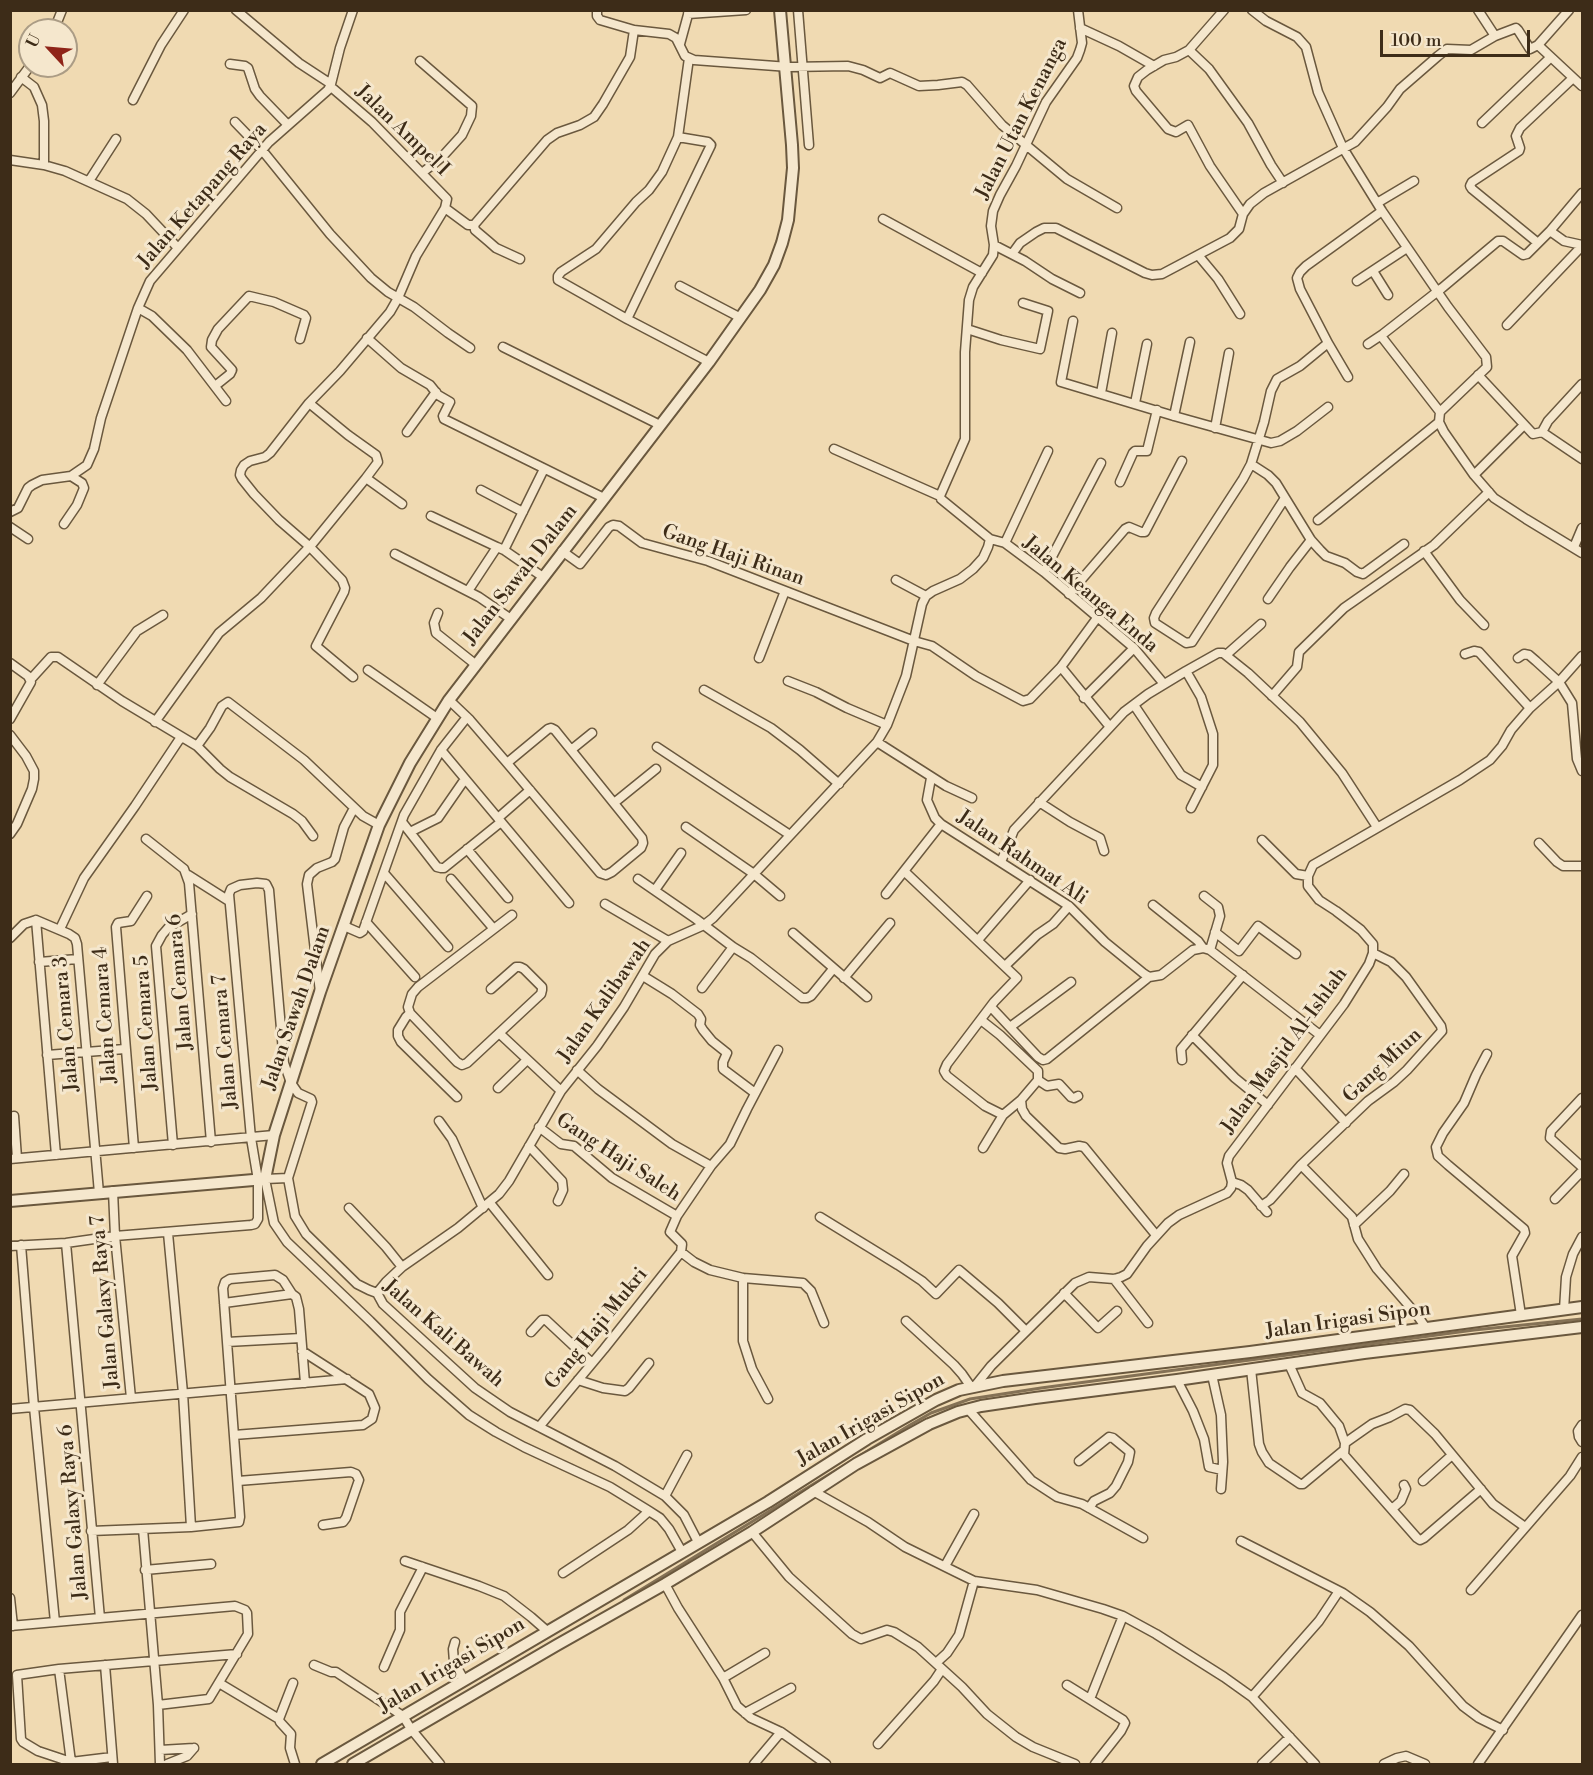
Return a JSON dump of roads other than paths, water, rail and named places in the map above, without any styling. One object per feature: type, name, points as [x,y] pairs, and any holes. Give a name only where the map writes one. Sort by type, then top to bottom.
[{"type":"street","points":[[133,100],[161,45],[184,10]]},
{"type":"street","name":"Jalan Ampel I","points":[[236,10],[299,63],[331,85],[372,122],[447,199],[445,208],[416,256],[390,312],[309,403],[270,453],[244,465],[240,475],[254,494],[279,520],[309,546]]},
{"type":"street","name":"Jalan Ketapang Raya","points":[[71,476],[87,465],[94,449],[101,418],[138,308],[150,281],[262,150],[319,100],[331,85],[353,10]]},
{"type":"street","points":[[597,10],[600,20],[634,30],[669,34],[680,44],[685,56],[694,60],[794,66],[848,66],[879,78],[890,73],[919,86],[962,82],[1002,124],[1067,179],[1117,207]]},
{"type":"street","points":[[680,44],[688,12],[746,10]]},
{"type":"street","name":"Jalan Sawah Dalam","points":[[264,1179],[274,1135],[320,992],[346,927],[379,825],[410,763],[437,718],[475,664],[709,362],[760,290],[774,265],[788,220],[791,192],[794,66],[780,10]]},
{"type":"street","points":[[798,10],[794,66],[809,146]]},
{"type":"street","name":"Jalan Utan Kenanga","points":[[940,496],[965,439],[965,356],[969,300],[973,287],[993,255],[991,226],[993,211],[1046,102],[1077,58],[1082,43],[1078,10]]},
{"type":"street","points":[[1224,10],[1189,50],[1154,66],[1138,77],[1134,86],[1136,92],[1168,129],[1176,132],[1188,125],[1210,166],[1243,213]]},
{"type":"street","points":[[1252,10],[1266,21],[1297,37],[1306,47],[1318,92],[1343,148],[1407,248],[1486,357],[1487,367],[1440,412],[1439,422],[1474,475],[1503,505],[1582,553]]},
{"type":"street","points":[[1478,10],[1495,36]]},
{"type":"street","points":[[1012,254],[1020,243],[1036,232],[1044,228],[1056,228],[1152,275],[1162,274],[1230,238],[1239,229],[1243,213],[1250,204],[1355,142],[1400,89],[1447,50],[1471,50],[1495,36],[1517,29],[1530,49],[1538,45],[1569,10]]},
{"type":"street","points":[[1080,28],[1119,46],[1154,66]]},
{"type":"street","points":[[445,208],[468,225],[474,225],[547,140],[594,117],[630,57],[634,30]]},
{"type":"street","points":[[1538,45],[1582,86]]},
{"type":"street","points":[[1189,50],[1209,69],[1248,123],[1283,183]]},
{"type":"street","points":[[1482,123],[1551,57]]},
{"type":"street","points":[[689,58],[678,137],[662,172],[649,190],[596,249],[569,266],[558,276],[558,280],[709,362]]},
{"type":"street","points":[[420,61],[472,106],[471,116],[462,135],[442,156],[422,172]]},
{"type":"street","points":[[230,64],[248,68],[255,89],[288,125]]},
{"type":"street","points":[[10,93],[20,78]]},
{"type":"street","points":[[22,78],[34,87],[42,105],[44,165]]},
{"type":"street","points":[[1538,243],[1470,186],[1472,182],[1519,150],[1516,136],[1520,128],[1573,78]]},
{"type":"street","points":[[235,122],[262,150],[330,234],[371,278],[470,348]]},
{"type":"street","points":[[627,319],[711,145],[708,142],[678,137]]},
{"type":"street","points":[[89,181],[116,139]]},
{"type":"street","points":[[10,160],[65,171],[135,204],[178,248]]},
{"type":"street","points":[[1348,376],[1328,343],[1300,289],[1297,278],[1306,266],[1414,181]]},
{"type":"street","points":[[1368,344],[1381,336],[1498,241],[1503,241],[1523,255],[1527,254],[1582,193]]},
{"type":"street","points":[[883,219],[982,273]]},
{"type":"street","points":[[474,225],[475,230],[496,248],[520,259]]},
{"type":"street","points":[[1507,325],[1582,246],[1564,241],[1550,231]]},
{"type":"street","points":[[994,245],[1080,293]]},
{"type":"street","points":[[1357,281],[1407,248]]},
{"type":"street","points":[[1198,255],[1218,279],[1240,314]]},
{"type":"street","points":[[1373,271],[1388,295]]},
{"type":"street","points":[[680,286],[741,318]]},
{"type":"street","points":[[214,386],[232,370],[212,347],[212,340],[218,328],[249,296],[274,302],[304,315],[306,318],[300,339]]},
{"type":"street","points":[[967,329],[1040,349],[1048,311],[1023,303]]},
{"type":"street","points":[[138,308],[152,316],[187,350],[226,401]]},
{"type":"street","points":[[1073,321],[1061,382],[1135,403],[1156,412],[1271,443],[1280,441],[1297,431],[1329,407]]},
{"type":"street","points":[[1101,393],[1112,333]]},
{"type":"street","points":[[1381,336],[1440,412]]},
{"type":"street","points":[[367,338],[399,367],[430,385],[438,395],[450,402],[443,416],[444,419],[604,498]]},
{"type":"street","points":[[1174,416],[1190,342]]},
{"type":"street","points":[[1285,498],[1192,642],[1186,643],[1155,623],[1156,613],[1243,479],[1252,461],[1260,440],[1271,391],[1277,379],[1299,366],[1328,343]]},
{"type":"street","points":[[1135,403],[1147,344]]},
{"type":"street","points":[[503,347],[660,425]]},
{"type":"street","points":[[1215,428],[1229,353]]},
{"type":"street","points":[[1478,375],[1536,435],[1542,432],[1548,421],[1582,384]]},
{"type":"street","points":[[407,432],[436,392]]},
{"type":"street","points":[[155,722],[219,633],[261,598],[309,546],[378,462],[376,455],[309,403]]},
{"type":"street","points":[[1120,482],[1132,453],[1147,451],[1156,412]]},
{"type":"street","points":[[1318,520],[1439,422]]},
{"type":"street","points":[[1474,475],[1524,425]]},
{"type":"street","points":[[1542,432],[1582,459]]},
{"type":"street","points":[[834,449],[940,496],[990,539],[983,558],[973,569],[960,579],[926,596],[922,604],[914,641]]},
{"type":"street","points":[[1005,543],[1048,451]]},
{"type":"street","points":[[1069,594],[1129,526],[1145,532],[1182,461]]},
{"type":"street","points":[[1252,461],[1276,483],[1311,540],[1326,556],[1345,563],[1363,574],[1404,544]]},
{"type":"street","points":[[1044,572],[1101,463]]},
{"type":"street","points":[[468,591],[523,512],[544,469]]},
{"type":"street","points":[[10,512],[18,508],[28,488],[32,485],[48,478],[71,476],[82,483],[84,488],[77,505],[63,524]]},
{"type":"street","points":[[366,478],[402,504]]},
{"type":"street","points":[[481,490],[523,512]]},
{"type":"street","points":[[1272,696],[1297,667],[1299,652],[1344,609],[1434,545],[1489,492]]},
{"type":"street","points":[[431,516],[500,548],[543,577]]},
{"type":"street","name":"Gang Haji Rinan","points":[[563,552],[580,564],[609,527],[619,526],[642,543],[708,561],[914,641],[932,645],[976,676],[1023,701],[1030,699],[1061,668]]},
{"type":"street","points":[[10,527],[28,539]]},
{"type":"street","points":[[1574,547],[1582,528]]},
{"type":"street","name":"Jalan Keanga Enda","points":[[990,539],[1005,543],[1044,572],[1134,648],[1164,684]]},
{"type":"street","points":[[1268,598],[1311,540]]},
{"type":"street","points":[[309,546],[342,580],[345,588],[316,646],[353,677]]},
{"type":"street","points":[[1424,551],[1460,600],[1484,626]]},
{"type":"street","points":[[395,554],[490,603],[511,619]]},
{"type":"street","points":[[896,580],[926,596]]},
{"type":"street","points":[[759,658],[785,591]]},
{"type":"street","points":[[438,613],[434,623],[436,633],[475,664]]},
{"type":"street","points":[[97,685],[137,630],[163,615]]},
{"type":"street","points":[[1097,618],[1061,668],[1110,727]]},
{"type":"street","points":[[1226,655],[1261,624]]},
{"type":"street","name":"Jalan Kalibawah","points":[[377,1293],[402,1267],[487,1206],[509,1181],[561,1091],[597,1046],[624,1007],[655,954],[668,942],[704,925],[713,918],[877,742],[887,725],[906,676],[914,641]]},
{"type":"street","points":[[1084,698],[1134,648]]},
{"type":"street","points":[[1465,654],[1479,652],[1530,708]]},
{"type":"street","points":[[1001,861],[1014,830],[1124,712],[1186,670],[1218,653],[1226,655],[1300,722],[1342,773],[1377,827]]},
{"type":"street","points":[[1518,658],[1524,654],[1529,655],[1559,682],[1572,703],[1577,759],[1582,771]]},
{"type":"street","points":[[10,719],[30,685],[31,679],[51,657],[58,657],[97,685],[197,746],[230,777],[293,814],[302,821],[313,836]]},
{"type":"street","points":[[1373,953],[1372,944],[1361,930],[1319,900],[1308,886],[1308,876],[1313,865],[1460,780],[1490,760],[1502,746],[1510,730],[1582,657]]},
{"type":"street","points":[[10,663],[31,679]]},
{"type":"street","points":[[368,670],[437,718]]},
{"type":"street","points":[[1186,670],[1201,697],[1214,734],[1213,765],[1191,808]]},
{"type":"street","points":[[788,681],[887,725]]},
{"type":"street","points":[[704,690],[771,728],[839,784]]},
{"type":"street","points":[[451,701],[600,873],[606,875],[612,872],[641,848],[642,838],[555,730],[548,729],[507,763]]},
{"type":"street","points":[[197,746],[222,706],[228,702],[314,768],[363,816],[379,825]]},
{"type":"street","points":[[1134,705],[1182,775],[1202,787]]},
{"type":"street","points":[[346,927],[358,932],[363,931],[402,822],[413,798],[464,714]]},
{"type":"street","points":[[572,750],[592,733]]},
{"type":"street","points":[[10,735],[34,771],[32,789],[15,819],[10,834]]},
{"type":"street","points":[[60,929],[84,878],[181,737]]},
{"type":"street","points":[[877,742],[932,778],[972,798]]},
{"type":"street","points":[[657,747],[789,835]]},
{"type":"street","points":[[441,750],[569,903]]},
{"type":"street","points":[[614,803],[656,769]]},
{"type":"street","name":"Jalan Rahmat Ali","points":[[932,778],[927,800],[935,818],[941,824],[1069,906],[1112,948],[1149,977]]},
{"type":"street","points":[[410,832],[438,818],[465,779]]},
{"type":"street","points":[[402,822],[437,867],[444,868],[530,790]]},
{"type":"street","points":[[1039,802],[1100,838],[1104,851]]},
{"type":"street","points":[[320,992],[307,884],[309,875],[335,859],[344,827],[354,808]]},
{"type":"street","points":[[886,894],[941,824]]},
{"type":"street","points":[[686,827],[754,874],[780,896]]},
{"type":"street","points":[[146,839],[184,869],[188,875],[229,901]]},
{"type":"street","points":[[1262,840],[1296,874],[1308,876]]},
{"type":"street","points":[[1539,843],[1563,866],[1582,866]]},
{"type":"street","points":[[467,849],[508,898]]},
{"type":"street","points":[[655,890],[681,853]]},
{"type":"street","points":[[904,871],[1016,975],[1017,980],[1000,995],[944,1071],[946,1076],[985,1106],[1003,1115]]},
{"type":"street","points":[[384,873],[448,947]]},
{"type":"street","name":"Jalan Cemara 6","points":[[188,875],[211,1142]]},
{"type":"street","points":[[451,879],[494,928]]},
{"type":"street","points":[[638,879],[751,958],[802,998],[811,996],[833,969]]},
{"type":"street","points":[[978,939],[1030,880]]},
{"type":"street","points":[[10,1201],[99,1193],[113,1197],[284,1178],[312,1105],[311,1099],[298,1093],[291,1083],[284,1063],[268,886],[257,883],[231,889],[229,901]]},
{"type":"street","name":"Jalan Cemara 4","points":[[134,1148],[116,927],[118,923],[131,921],[147,896]]},
{"type":"street","points":[[1204,896],[1218,907],[1220,916],[1206,949]]},
{"type":"street","name":"Jalan Cemara 7","points":[[229,901],[251,1138],[264,1179]]},
{"type":"street","points":[[605,904],[668,942]]},
{"type":"street","points":[[1153,905],[1206,949],[1320,1035]]},
{"type":"street","points":[[1005,966],[1037,935],[1053,924],[1069,906]]},
{"type":"street","name":"Jalan Cemara 5","points":[[172,1145],[156,946],[168,928],[192,914]]},
{"type":"street","points":[[490,989],[516,967],[520,967],[542,987],[540,994],[467,1064],[462,1065],[457,1062],[410,1013],[408,1007],[408,1001],[418,987],[512,915]]},
{"type":"street","points":[[10,938],[24,924],[36,920],[56,1155]]},
{"type":"street","name":"Jalan Cemara 3","points":[[36,920],[60,929],[75,938],[99,1193]]},
{"type":"street","points":[[366,922],[416,977]]},
{"type":"street","points":[[844,978],[890,923]]},
{"type":"street","points":[[1215,932],[1239,951],[1258,926],[1296,954]]},
{"type":"street","points":[[793,933],[867,997]]},
{"type":"street","points":[[702,988],[733,947]]},
{"type":"street","points":[[991,1007],[1038,1057],[1047,1059],[1149,977],[1161,975],[1193,950],[1206,949]]},
{"type":"street","name":"Jalan Masjid Al-Ishlah","points":[[1232,1182],[1227,1163],[1229,1156],[1344,1004],[1369,964],[1373,953]]},
{"type":"street","name":"Gang Miun","points":[[1346,1123],[1368,1101],[1407,1070],[1442,1031],[1441,1026],[1406,977],[1391,962],[1373,953]]},
{"type":"street","points":[[39,962],[78,959]]},
{"type":"street","points":[[1182,1060],[1181,1049],[1243,975]]},
{"type":"street","points":[[643,976],[695,1012],[701,1019],[700,1025],[703,1030],[727,1053],[723,1069],[755,1093]]},
{"type":"street","points":[[1010,1027],[1071,982]]},
{"type":"street","points":[[410,1013],[398,1030],[401,1042],[457,1097]]},
{"type":"street","points":[[981,1020],[1036,1068],[1038,1073],[1038,1080],[1021,1100],[1003,1115],[983,1148]]},
{"type":"street","points":[[499,1033],[561,1091]]},
{"type":"street","points":[[1192,1035],[1235,1078],[1268,1105]]},
{"type":"street","points":[[47,1055],[125,1049]]},
{"type":"street","points":[[677,1216],[711,1166],[730,1144],[778,1050]]},
{"type":"street","points":[[1487,1054],[1464,1103],[1443,1132],[1436,1147],[1438,1156],[1524,1229],[1525,1233],[1512,1256],[1521,1315]]},
{"type":"street","points":[[498,1088],[527,1060]]},
{"type":"street","points":[[906,1321],[954,1365],[973,1387],[991,1366],[1075,1283],[1089,1277],[1114,1279],[1127,1274],[1156,1234],[1179,1215],[1227,1192],[1232,1182],[1248,1190],[1264,1209],[1301,1164],[1346,1123],[1295,1068]]},
{"type":"street","points":[[577,1071],[672,1144],[711,1166]]},
{"type":"street","points":[[1038,1080],[1047,1086],[1059,1084],[1071,1097],[1078,1096]]},
{"type":"street","points":[[1555,1199],[1582,1167],[1550,1138],[1551,1131],[1582,1098]]},
{"type":"street","points":[[1021,1100],[1026,1116],[1059,1148],[1079,1146],[1084,1148],[1156,1234]]},
{"type":"street","points":[[14,1116],[14,1159],[274,1135]]},
{"type":"street","points":[[439,1121],[452,1139],[487,1206],[548,1275]]},
{"type":"street","name":"Gang Haji Saleh","points":[[539,1127],[561,1144],[574,1146],[612,1178],[677,1216],[670,1232],[682,1244],[681,1252]]},
{"type":"street","points":[[529,1146],[562,1181],[563,1190],[558,1201]]},
{"type":"street","points":[[1301,1164],[1352,1217],[1358,1239],[1377,1269],[1426,1328]]},
{"type":"street","points":[[1354,1225],[1390,1191],[1404,1174]]},
{"type":"street","name":"Jalan Kali Bawah","points":[[284,1178],[295,1216],[306,1234],[357,1284],[377,1293],[383,1304],[475,1388],[510,1412],[615,1466],[664,1496],[684,1515],[698,1542]]},
{"type":"street","points":[[10,1246],[66,1243],[116,1236],[255,1224],[258,1220],[264,1179]]},
{"type":"street","points":[[264,1179],[274,1223],[287,1242],[428,1378],[469,1414],[515,1442],[610,1487],[649,1510],[669,1529],[682,1552]]},
{"type":"street","name":"Jalan Galaxy Raya 7","points":[[113,1197],[131,1398]]},
{"type":"street","points":[[349,1208],[402,1267]]},
{"type":"street","points":[[820,1217],[914,1276],[936,1294],[959,1270],[1026,1331]]},
{"type":"street","points":[[168,1233],[183,1393],[191,1527]]},
{"type":"street","points":[[1564,1310],[1566,1277],[1582,1237]]},
{"type":"street","name":"Jalan Galaxy Raya 6","points":[[66,1243],[100,1618]]},
{"type":"street","points":[[21,1245],[55,1622]]},
{"type":"street","points":[[681,1252],[710,1270],[743,1278],[803,1283],[812,1291],[824,1323]]},
{"type":"street","name":"Gang Haji Mukri","points":[[539,1427],[681,1252]]},
{"type":"street","points":[[91,1531],[191,1527],[239,1522],[238,1480],[223,1288],[225,1282],[230,1279],[275,1275],[283,1280],[298,1302],[305,1383]]},
{"type":"street","points":[[743,1278],[743,1341],[752,1369],[768,1399]]},
{"type":"street","points":[[1114,1279],[1148,1323]]},
{"type":"street","points":[[1064,1293],[1098,1328],[1117,1311]]},
{"type":"street","points":[[224,1303],[292,1294]]},
{"type":"street","name":"Jalan Irigasi Sipon","points":[[322,1764],[407,1722],[665,1584],[752,1532],[813,1491],[929,1424],[956,1404],[973,1387],[1582,1307]]},
{"type":"street","points":[[531,1332],[542,1320],[546,1320],[592,1364]]},
{"type":"street","name":"Jalan Irigasi Sipon","points":[[353,1764],[464,1680],[546,1631],[768,1502],[867,1440],[956,1404],[1177,1380],[1387,1350],[1582,1327]]},
{"type":"street","points":[[227,1342],[301,1338]]},
{"type":"street","points":[[234,1435],[369,1423],[375,1408],[372,1398],[347,1379],[302,1351]]},
{"type":"street","points":[[578,1380],[603,1388],[625,1391],[649,1364]]},
{"type":"street","points":[[1289,1364],[1302,1393],[1320,1403],[1339,1426],[1344,1455],[1420,1540],[1481,1489]]},
{"type":"street","points":[[1251,1369],[1259,1444],[1262,1452],[1269,1463],[1300,1484],[1303,1484],[1372,1424],[1405,1409],[1410,1410],[1435,1434],[1493,1504],[1525,1527]]},
{"type":"street","points":[[1212,1375],[1221,1415],[1221,1489]]},
{"type":"street","points":[[10,1409],[347,1379]]},
{"type":"street","points":[[1177,1380],[1204,1439],[1209,1467],[1222,1470]]},
{"type":"street","points":[[956,1404],[1018,1464],[1026,1476],[1057,1497],[1082,1504],[1143,1538]]},
{"type":"street","points":[[1582,1425],[1578,1431],[1582,1442]]},
{"type":"street","points":[[1079,1461],[1109,1437],[1116,1439],[1130,1452],[1128,1462],[1116,1486],[1094,1501],[1089,1508]]},
{"type":"street","points":[[664,1496],[687,1455]]},
{"type":"street","points":[[1423,1481],[1452,1455]]},
{"type":"street","points":[[1471,1590],[1570,1476],[1582,1457]]},
{"type":"street","points":[[238,1480],[351,1472],[356,1474],[359,1480],[346,1518],[343,1522],[323,1525]]},
{"type":"street","points":[[1392,1509],[1401,1501],[1406,1489],[1404,1485]]},
{"type":"street","points":[[813,1491],[868,1522],[905,1547],[974,1581],[1037,1590],[1123,1616],[1156,1634],[1252,1697],[1316,1764]]},
{"type":"street","points":[[563,1573],[628,1530],[649,1510]]},
{"type":"street","points":[[945,1566],[974,1514]]},
{"type":"street","points":[[142,1529],[158,1705],[160,1764]]},
{"type":"street","points":[[752,1532],[789,1578],[852,1634],[861,1639],[887,1630],[894,1632],[918,1647],[962,1687],[987,1714],[1016,1737],[1033,1747],[1075,1764]]},
{"type":"street","points":[[1241,1541],[1339,1591],[1370,1612],[1408,1647],[1463,1706],[1479,1718],[1503,1730]]},
{"type":"street","points":[[405,1561],[504,1596],[546,1631]]},
{"type":"street","points":[[145,1570],[211,1564]]},
{"type":"street","points":[[384,1667],[400,1630],[400,1612],[423,1567]]},
{"type":"street","points":[[878,1744],[934,1681],[939,1666],[959,1635],[974,1581]]},
{"type":"street","points":[[665,1584],[723,1678],[737,1706],[751,1718],[781,1732],[820,1763]]},
{"type":"street","points":[[1252,1697],[1318,1621],[1339,1591]]},
{"type":"street","points":[[10,1598],[12,1626],[241,1607],[247,1613],[249,1631],[208,1700],[158,1705]]},
{"type":"street","points":[[1478,1764],[1582,1615]]},
{"type":"street","points":[[1090,1699],[1123,1616]]},
{"type":"street","points":[[455,1642],[454,1662],[464,1680]]},
{"type":"street","points":[[723,1678],[765,1653]]},
{"type":"street","points":[[105,1665],[112,1761],[71,1762],[38,1751],[23,1742],[17,1675],[59,1669],[154,1660],[237,1654]]},
{"type":"street","points":[[314,1665],[336,1672],[407,1722],[440,1764]]},
{"type":"street","points":[[59,1669],[71,1762]]},
{"type":"street","points":[[219,1683],[279,1719],[291,1734],[290,1748],[295,1764]]},
{"type":"street","points":[[279,1719],[293,1683]]},
{"type":"street","points":[[1067,1685],[1125,1723],[1095,1764]]},
{"type":"street","points":[[745,1713],[791,1688]]},
{"type":"street","points":[[754,1764],[781,1732]]},
{"type":"street","points":[[1262,1764],[1290,1737]]},
{"type":"street","points":[[160,1750],[194,1748],[187,1756],[167,1764]]},
{"type":"street","points":[[1384,1764],[1406,1756],[1425,1764]]},
{"type":"waterway","points":[[624,1600],[910,1425],[931,1413],[970,1399],[1474,1330],[1582,1319]]}]
